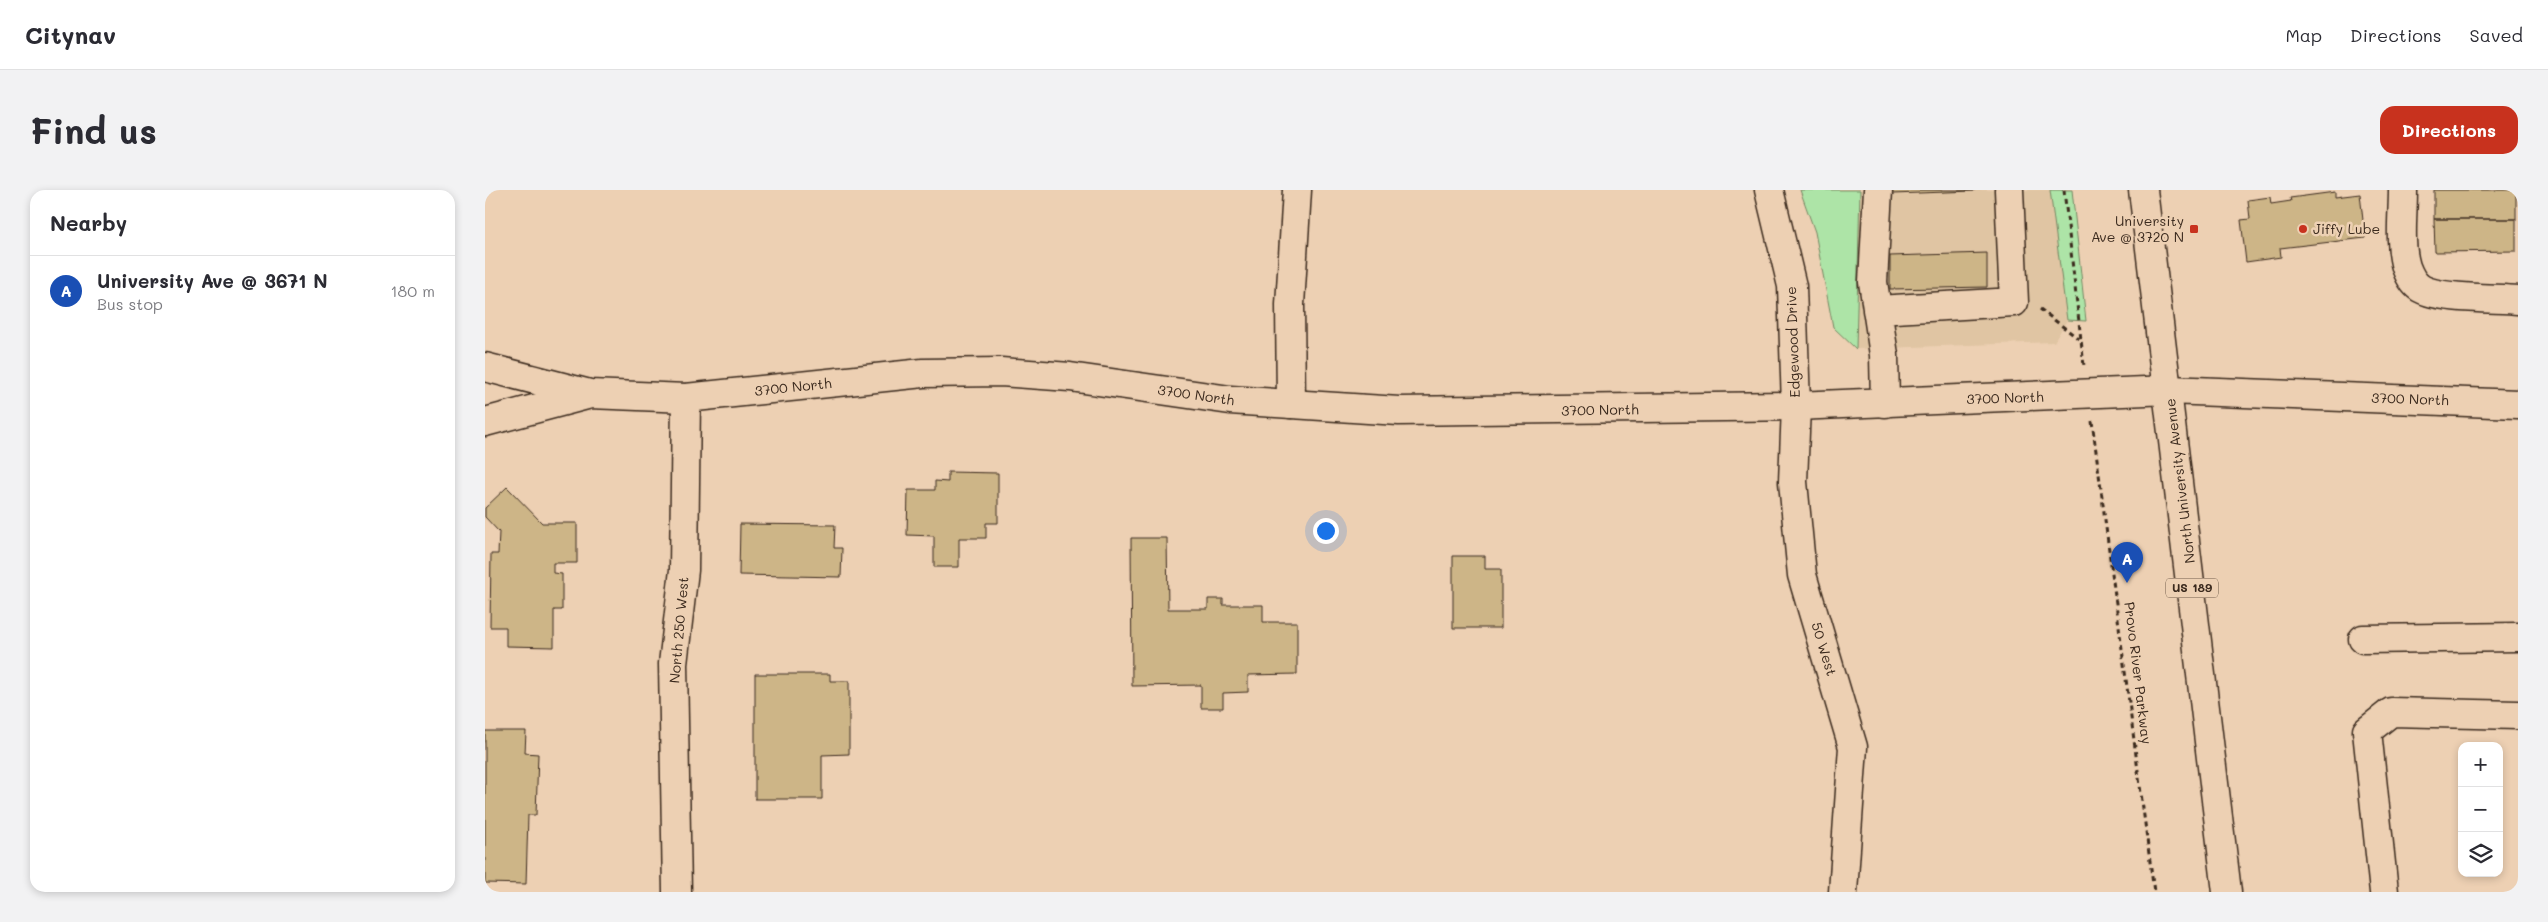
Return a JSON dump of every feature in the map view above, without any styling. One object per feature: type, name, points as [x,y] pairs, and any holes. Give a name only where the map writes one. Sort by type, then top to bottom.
[{"type":"main road","points":[[1291,404],[1290,304],[1297,190]]},
{"type":"main road","name":"Edgewood Drive","points":[[1769,190],[1792,286],[1796,406]]},
{"type":"main road","points":[[1879,190],[1873,282],[1884,355],[1885,402]]},
{"type":"main road","points":[[1877,310],[2014,302],[2009,190]]},
{"type":"main road","name":"North University Avenue","points":[[2143,190],[2169,390],[2227,892]]},
{"type":"main road","points":[[2403,190],[2403,250],[2406,268],[2413,281],[2422,290],[2437,294],[2518,300]]},
{"type":"main road","points":[[485,367],[590,394]]},
{"type":"main road","name":"3700 North","points":[[590,394],[685,398],[923,373],[1001,372],[1070,377],[1230,400],[1399,411],[1796,406],[2088,395],[2169,390],[2518,404]]},
{"type":"main road","points":[[485,422],[590,394]]},
{"type":"main road","name":"North 250 West","points":[[677,892],[673,664],[684,570],[685,398]]},
{"type":"main road","name":"50 West","points":[[1796,406],[1793,482],[1802,575],[1853,747],[1843,892]]},
{"type":"main road","points":[[2363,639],[2518,637]]},
{"type":"main road","points":[[2383,892],[2367,730],[2391,712],[2518,716]]},
{"type":"path","name":"Provo River Parkway","points":[[2064,190],[2080,339],[2099,458],[2154,892]]},
{"type":"path","points":[[2037,308],[2080,339]]},
{"type":"shaded area","points":[[1860,190],[2053,190],[2067,320],[2054,342],[1856,349]]},
{"type":"green space","points":[[1800,190],[1860,190],[1856,349],[1833,327],[1815,232]]},
{"type":"green space","points":[[2050,190],[2072,190],[2086,321],[2067,320]]},
{"type":"building","points":[[1891,190],[1974,190],[1974,191],[1892,194]]},
{"type":"building","points":[[2434,190],[2516,190],[2516,219],[2434,219]]},
{"type":"building","name":"Jiffy Lube","points":[[2335,192],[2335,197],[2360,194],[2365,238],[2280,248],[2281,257],[2246,262],[2241,220],[2250,219],[2248,200],[2270,197],[2271,204],[2291,201],[2290,198]]},
{"type":"building","points":[[2434,219],[2516,219],[2516,251],[2435,252]]},
{"type":"building","points":[[1987,253],[1987,287],[1890,289],[1890,256]]},
{"type":"building","points":[[948,472],[998,473],[998,523],[986,523],[986,538],[959,538],[959,567],[934,567],[934,536],[907,535],[908,490],[935,490],[935,481],[948,482]]},
{"type":"building","points":[[507,487],[542,523],[577,523],[577,563],[553,563],[553,573],[562,574],[562,610],[554,610],[554,647],[506,646],[506,627],[490,627],[491,554],[498,554],[499,532],[485,517],[485,508]]},
{"type":"building","points":[[740,524],[835,525],[834,548],[842,548],[841,577],[739,575]]},
{"type":"building","points":[[1131,538],[1167,538],[1168,609],[1208,609],[1208,599],[1223,599],[1223,605],[1263,605],[1263,622],[1297,622],[1297,674],[1248,675],[1248,692],[1223,693],[1223,708],[1201,708],[1201,685],[1132,686]]},
{"type":"building","points":[[1453,556],[1485,556],[1485,569],[1501,569],[1501,628],[1453,628]]},
{"type":"building","points":[[755,674],[830,674],[830,681],[849,681],[849,754],[822,755],[822,799],[755,799]]},
{"type":"building","points":[[485,731],[526,731],[525,753],[538,754],[536,815],[528,815],[526,884],[485,883]]},
{"type":"place","name":"University Ave @ 3720 N","points":[[2194,229]]},
{"type":"place","name":"Jiffy Lube","points":[[2303,229]]},
{"type":"place","name":"University Ave @ 3671 N","points":[[2127,583]]}]
